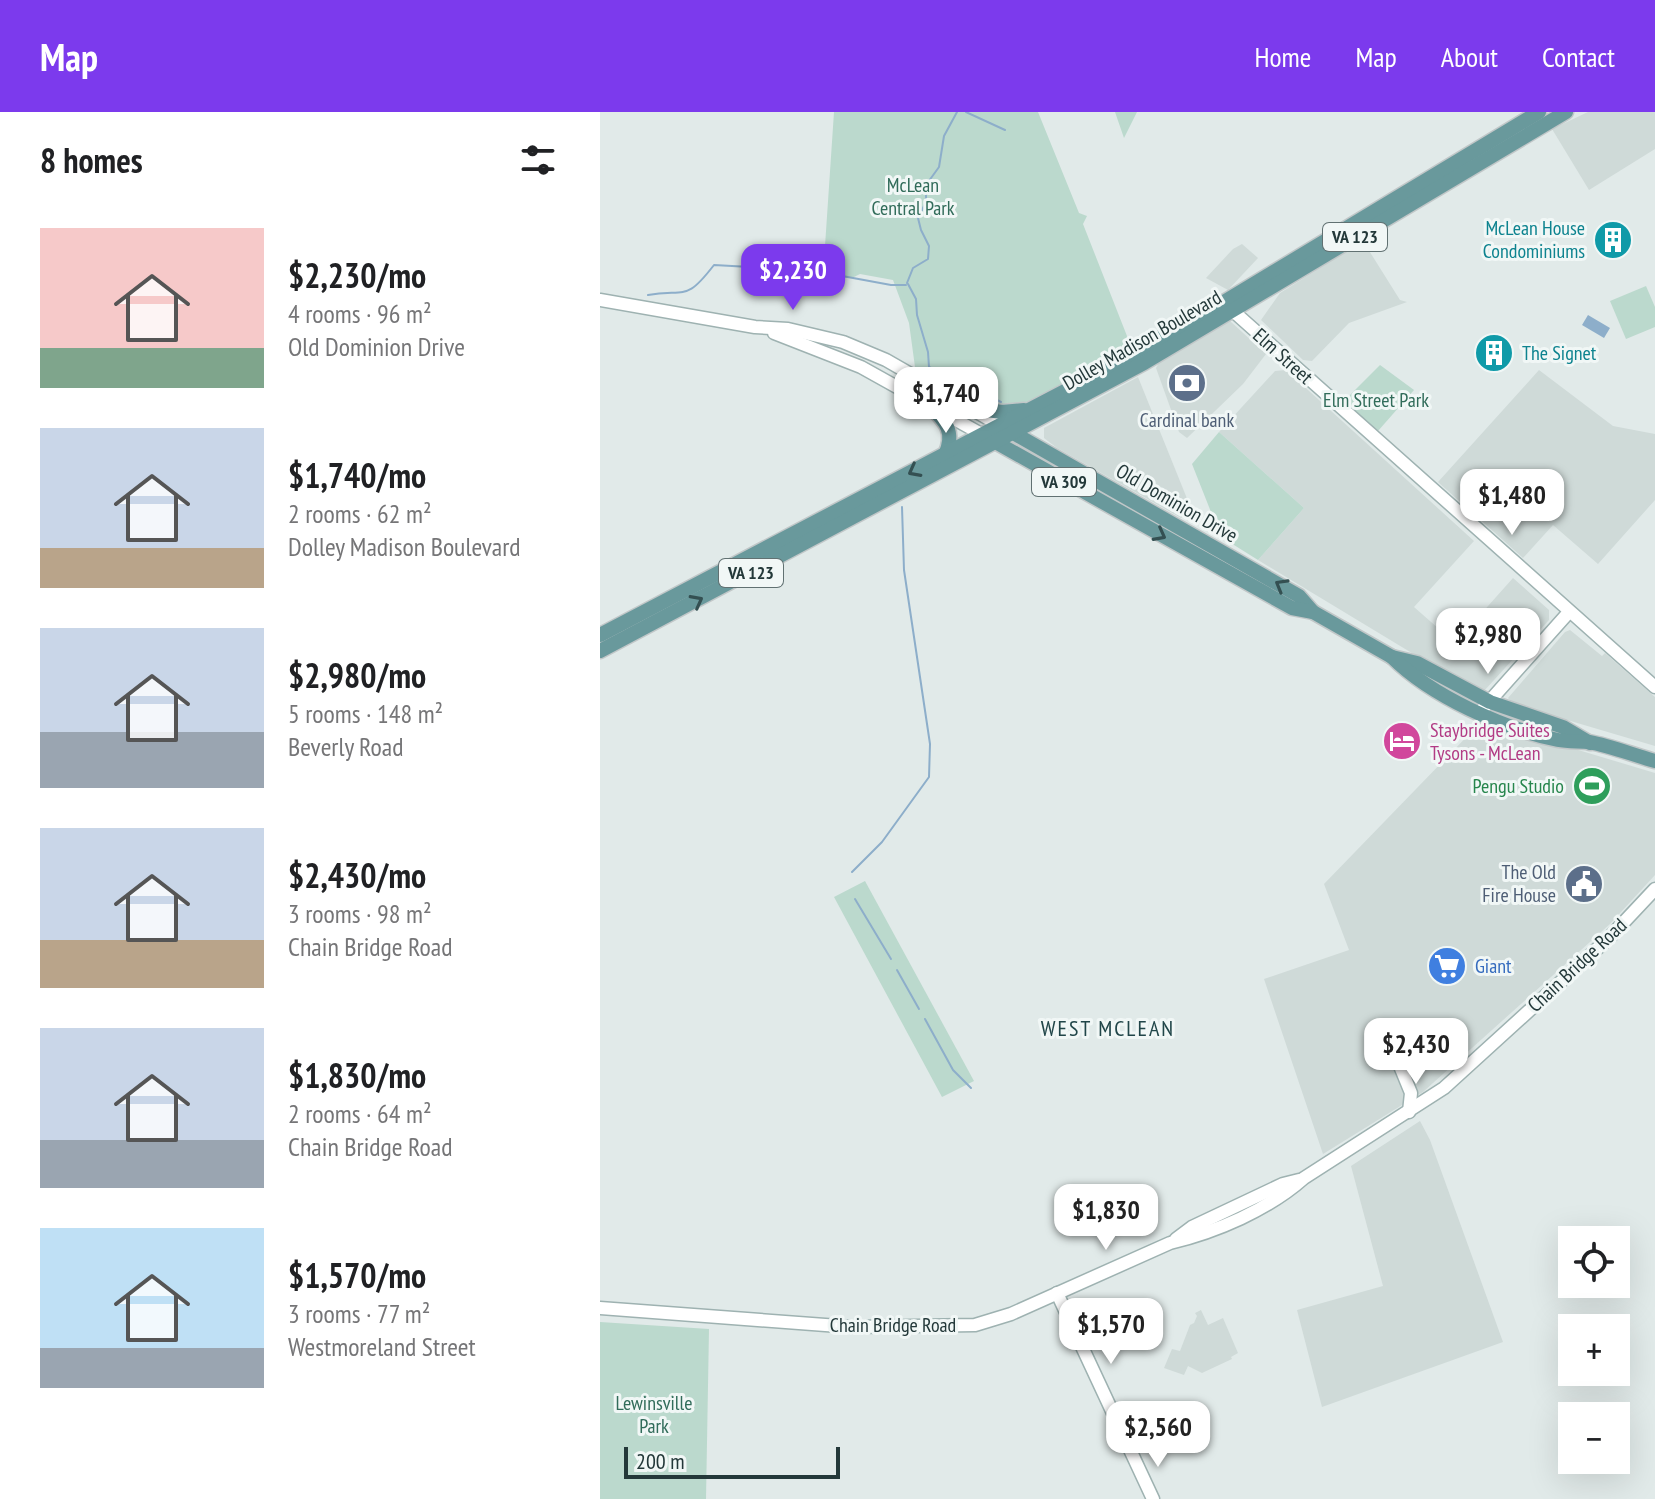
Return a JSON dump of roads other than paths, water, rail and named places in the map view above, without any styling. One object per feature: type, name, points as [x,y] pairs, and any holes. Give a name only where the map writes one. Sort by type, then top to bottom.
[{"type":"main road","name":"Dolley Madison Boulevard","points":[[1037,414],[1117,378],[1156,342],[1539,112]]},
{"type":"main road","name":"Dolley Madison Boulevard","points":[[600,651],[989,439],[1233,311],[1566,112]]},
{"type":"main road","name":"Old Dominion Drive","points":[[600,300],[755,327],[788,329],[852,346],[886,360],[1299,596],[1313,612]]},
{"type":"main road","name":"Elm Street","points":[[1233,311],[1655,687]]},
{"type":"main road","name":"Old Dominion Drive","points":[[755,327],[850,362],[1292,608],[1313,612],[1392,657],[1417,663],[1484,707],[1563,727],[1590,743],[1655,761]]},
{"type":"main road","points":[[928,404],[950,430],[945,455]]},
{"type":"main road","points":[[971,408],[1037,414],[1037,446]]},
{"type":"main road","name":"Dolley Madison Boulevard","points":[[600,635],[945,455],[989,439]]},
{"type":"main road","points":[[1484,707],[1569,612]]},
{"type":"main road","name":"Chain Bridge Road","points":[[600,1308],[852,1327],[957,1326],[996,1320],[1170,1243],[1196,1237],[1282,1196],[1304,1178],[1437,1093],[1609,938],[1655,889]]},
{"type":"main road","points":[[1393,1049],[1410,1091],[1409,1112]]},
{"type":"main road","points":[[1057,1293],[1153,1499]]},
{"type":"water","points":[[1588,315],[1610,328],[1604,338],[1582,325]]},
{"type":"waterway","points":[[907,283],[913,268],[928,259],[929,246],[918,218],[926,202],[926,185],[939,167],[944,136],[957,112]]},
{"type":"waterway","points":[[966,112],[1005,130]]},
{"type":"waterway","points":[[648,295],[691,289],[714,265],[750,267]]},
{"type":"waterway","points":[[769,269],[826,273],[906,285]]},
{"type":"waterway","points":[[908,284],[916,299],[929,367],[1001,402]]},
{"type":"waterway","points":[[852,872],[882,842],[929,777],[930,744],[904,570],[902,507]]},
{"type":"waterway","points":[[855,899],[891,959]]},
{"type":"waterway","points":[[897,970],[919,1009]]},
{"type":"waterway","points":[[925,1019],[953,1070],[971,1088]]},
{"type":"place","name":"McLean House Condominiums","points":[[1613,240]]},
{"type":"place","name":"The Signet","points":[[1494,353]]},
{"type":"place","name":"Cardinal bank","points":[[1187,383]]},
{"type":"place","name":"Staybridge Suites Tysons - McLean","points":[[1402,741]]},
{"type":"place","name":"Pengu Studio","points":[[1592,786]]},
{"type":"place","name":"The Old Fire House","points":[[1584,884]]},
{"type":"place","name":"Giant","points":[[1447,966]]},
{"type":"district","name":"WEST MCLEAN","points":[[1108,1028]]},
{"type":"park label","name":"McLean Central Park","points":[[913,196]]},
{"type":"park label","name":"Elm Street Park","points":[[1376,400]]},
{"type":"park label","name":"Lewinsville Park","points":[[654,1414]]}]
